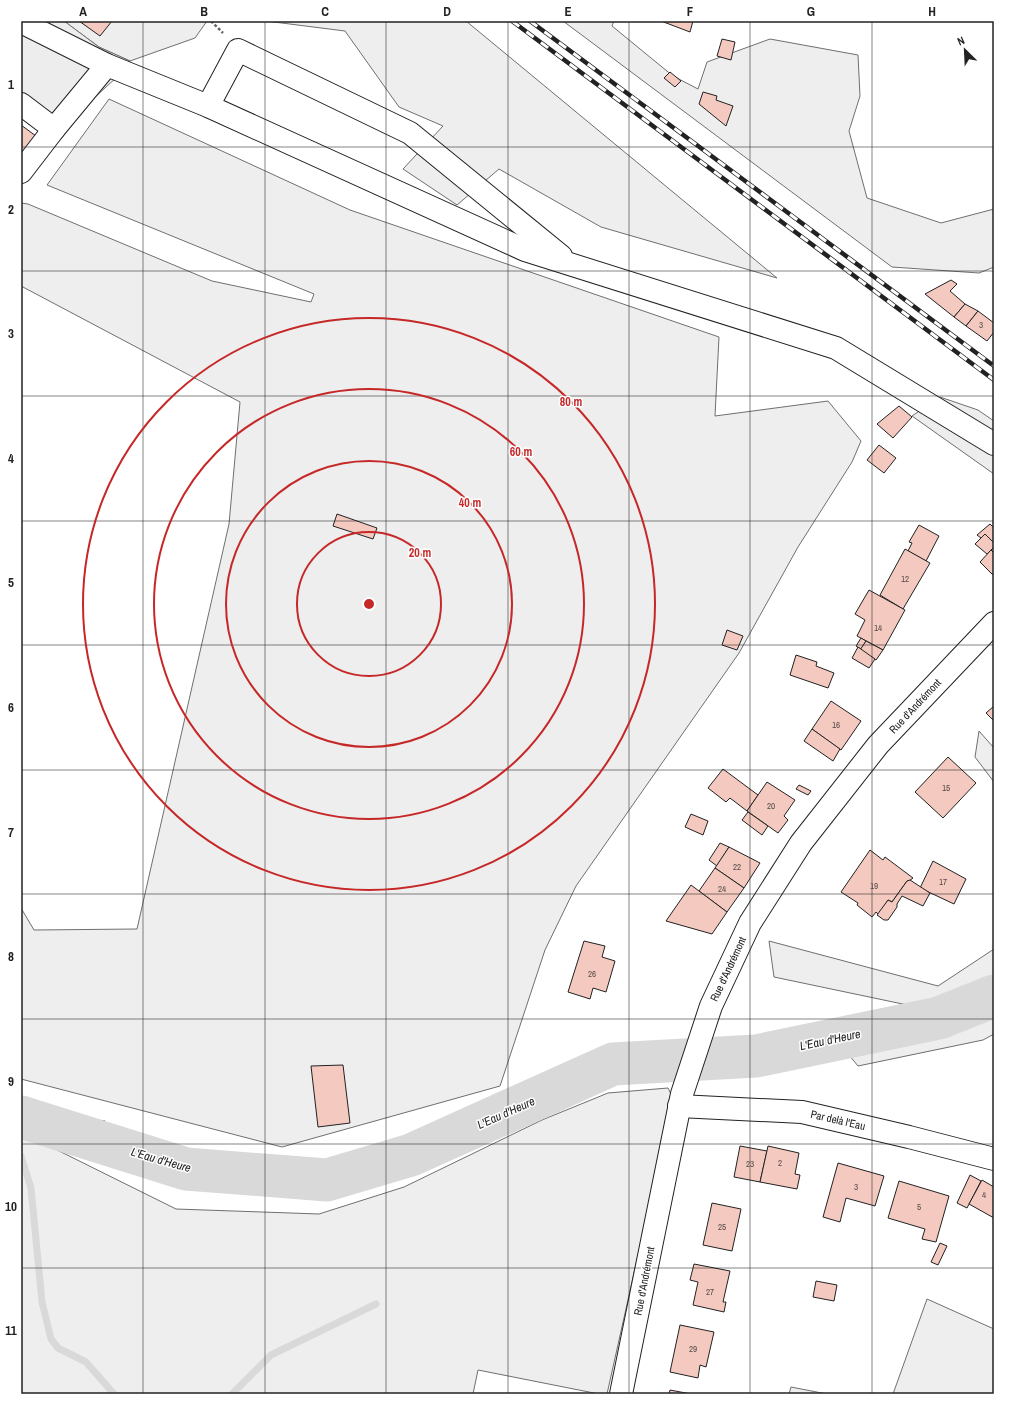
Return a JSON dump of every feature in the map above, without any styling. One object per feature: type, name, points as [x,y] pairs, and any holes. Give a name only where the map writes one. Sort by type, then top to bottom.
[{"type":"street","points":[[21,22],[107,65],[208,106],[525,250],[836,348],[994,444]]},
{"type":"street","points":[[208,106],[238,50],[410,133],[571,264]]},
{"type":"street","points":[[21,172],[54,129],[107,65]]},
{"type":"street","points":[[21,104],[54,129]]},
{"type":"street","name":"Rue d'Andrémont","points":[[621,1394],[680,1100],[711,1006],[750,923],[801,843],[878,745],[994,623]]},
{"type":"street","name":"Par delà l'Eau","points":[[680,1100],[802,1112],[994,1159]]},
{"type":"shaded area","points":[[21,21],[64,21],[99,47],[130,61],[118,76],[56,133],[21,109]]},
{"type":"shaded area","points":[[64,21],[207,21],[195,38],[130,61],[99,47]]},
{"type":"shaded area","points":[[266,21],[466,21],[777,278],[601,227],[499,169],[457,205],[403,169],[443,126],[399,107],[345,31]]},
{"type":"shaded area","points":[[563,21],[614,21],[612,26],[673,76],[698,89],[707,62],[770,39],[858,55],[860,96],[849,131],[867,198],[941,223],[994,209],[994,267],[979,273],[892,267]]},
{"type":"shaded area","points":[[109,99],[350,210],[719,337],[715,416],[828,401],[861,441],[852,462],[798,547],[739,653],[576,886],[545,950],[500,1086],[282,1147],[21,1079],[21,908],[34,930],[137,929],[229,524],[240,402],[21,286],[21,203],[28,204],[212,281],[311,302],[314,294],[47,185]]},
{"type":"shaded area","points":[[940,397],[978,410],[994,421],[994,474],[912,416]]},
{"type":"shaded area","points":[[979,731],[994,748],[994,782],[975,757]]},
{"type":"shaded area","points":[[769,941],[938,986],[994,949],[994,985],[936,1011],[774,977]]},
{"type":"shaded area","points":[[994,1011],[994,1034],[983,1040],[858,1066],[849,1055],[989,1015]]},
{"type":"shaded area","points":[[668,1088],[673,1098],[607,1394],[599,1394],[478,1370],[473,1394],[21,1394],[21,1110],[105,1121],[43,1143],[176,1209],[319,1214],[404,1187],[542,1120],[608,1093]]},
{"type":"shaded area","points":[[927,1299],[994,1329],[994,1394],[893,1394]]},
{"type":"shaded area","points":[[791,1387],[827,1394],[789,1394]]},
{"type":"building","points":[[79,21],[112,21],[100,36]]},
{"type":"building","points":[[661,21],[693,21],[690,32]]},
{"type":"building","points":[[722,39],[735,42],[731,60],[717,56]]},
{"type":"building","points":[[670,72],[681,81],[675,87],[664,78]]},
{"type":"building","points":[[703,92],[717,96],[716,100],[733,106],[726,126],[699,104]]},
{"type":"building","points":[[21,125],[36,136],[21,156]]},
{"type":"building","points":[[951,280],[957,284],[950,291],[965,304],[954,317],[925,294]]},
{"type":"building","points":[[965,304],[978,311],[966,326],[954,317]]},
{"type":"building","points":[[978,311],[994,323],[994,332],[987,341],[966,326]]},
{"type":"building","points":[[899,406],[912,417],[893,438],[877,424]]},
{"type":"building","points":[[879,445],[896,458],[884,473],[867,460]]},
{"type":"building","points":[[337,514],[377,528],[373,539],[333,526]]},
{"type":"building","points":[[990,524],[994,528],[994,543],[985,534],[981,538],[977,535]]},
{"type":"building","points":[[919,525],[939,536],[926,561],[908,551],[912,543],[909,542]]},
{"type":"building","points":[[985,534],[994,543],[994,547],[987,554],[975,544]]},
{"type":"building","points":[[905,549],[930,563],[903,609],[880,595]]},
{"type":"building","points":[[991,550],[994,553],[994,576],[980,562]]},
{"type":"building","points":[[869,590],[905,610],[883,650],[857,636],[865,620],[855,614]]},
{"type":"building","points":[[727,630],[743,636],[737,650],[722,645]]},
{"type":"building","points":[[861,638],[866,641],[861,649],[856,646]]},
{"type":"building","points":[[866,641],[883,650],[876,660],[860,650]]},
{"type":"building","points":[[858,647],[875,659],[869,668],[852,658]]},
{"type":"building","points":[[796,655],[817,662],[816,666],[834,673],[828,688],[790,675]]},
{"type":"building","points":[[831,701],[861,721],[841,750],[812,729]]},
{"type":"building","points":[[994,706],[994,721],[986,713]]},
{"type":"building","points":[[812,729],[840,749],[833,761],[804,741]]},
{"type":"building","points":[[948,757],[976,783],[943,818],[915,792]]},
{"type":"building","points":[[723,769],[758,795],[747,811],[730,798],[726,802],[708,788]]},
{"type":"building","points":[[767,782],[795,800],[784,816],[788,820],[778,833],[747,811]]},
{"type":"building","points":[[799,785],[811,791],[808,795],[796,789]]},
{"type":"building","points":[[748,812],[768,826],[762,835],[742,820]]},
{"type":"building","points":[[691,814],[708,821],[703,835],[685,827]]},
{"type":"building","points":[[720,843],[729,847],[717,866],[709,860]]},
{"type":"building","points":[[729,847],[760,863],[744,888],[715,868]]},
{"type":"building","points":[[870,850],[883,860],[885,857],[913,878],[907,881],[892,902],[888,900],[879,915],[876,912],[872,917],[857,905],[858,903],[841,892]]},
{"type":"building","points":[[933,861],[966,879],[954,904],[920,888]]},
{"type":"building","points":[[715,868],[744,888],[727,912],[699,891]]},
{"type":"building","points":[[910,880],[930,893],[923,906],[902,896],[897,904],[897,907],[888,920],[884,920],[877,915],[888,900],[892,902],[907,881]]},
{"type":"building","points":[[691,885],[727,912],[712,934],[666,921]]},
{"type":"building","points":[[584,941],[605,946],[602,957],[615,961],[606,992],[593,988],[590,999],[568,992]]},
{"type":"building","points":[[343,1065],[350,1123],[318,1127],[311,1066]]},
{"type":"building","points":[[740,1146],[767,1151],[760,1182],[734,1177]]},
{"type":"building","points":[[768,1146],[799,1153],[795,1174],[800,1175],[797,1189],[760,1182]]},
{"type":"building","points":[[838,1163],[884,1176],[875,1206],[846,1198],[840,1222],[823,1217]]},
{"type":"building","points":[[970,1175],[981,1181],[967,1208],[957,1203]]},
{"type":"building","points":[[982,1180],[994,1187],[994,1218],[969,1204]]},
{"type":"building","points":[[899,1181],[949,1196],[936,1242],[922,1239],[925,1229],[888,1218]]},
{"type":"building","points":[[712,1203],[741,1209],[732,1251],[703,1245]]},
{"type":"building","points":[[940,1243],[947,1246],[938,1265],[931,1262]]},
{"type":"building","points":[[694,1264],[730,1271],[723,1302],[726,1302],[724,1312],[693,1305],[698,1282],[690,1280]]},
{"type":"building","points":[[816,1281],[837,1285],[834,1301],[813,1297]]},
{"type":"building","points":[[680,1325],[714,1332],[706,1367],[700,1365],[698,1378],[670,1372]]},
{"type":"building","points":[[670,1390],[691,1394],[669,1394]]},
{"type":"waterway","name":"L'Eau d'Heure","points":[[21,1117],[186,1169],[327,1180],[411,1155],[613,1064],[756,1056],[939,1018],[994,996]]},
{"type":"waterway","points":[[21,1156],[31,1188],[42,1302],[51,1339],[58,1348],[86,1362],[114,1394]]},
{"type":"waterway","points":[[232,1394],[271,1355],[376,1304]]},
{"type":"railway","points":[[512,21],[994,380]]},
{"type":"railway","points":[[530,21],[994,366]]}]
